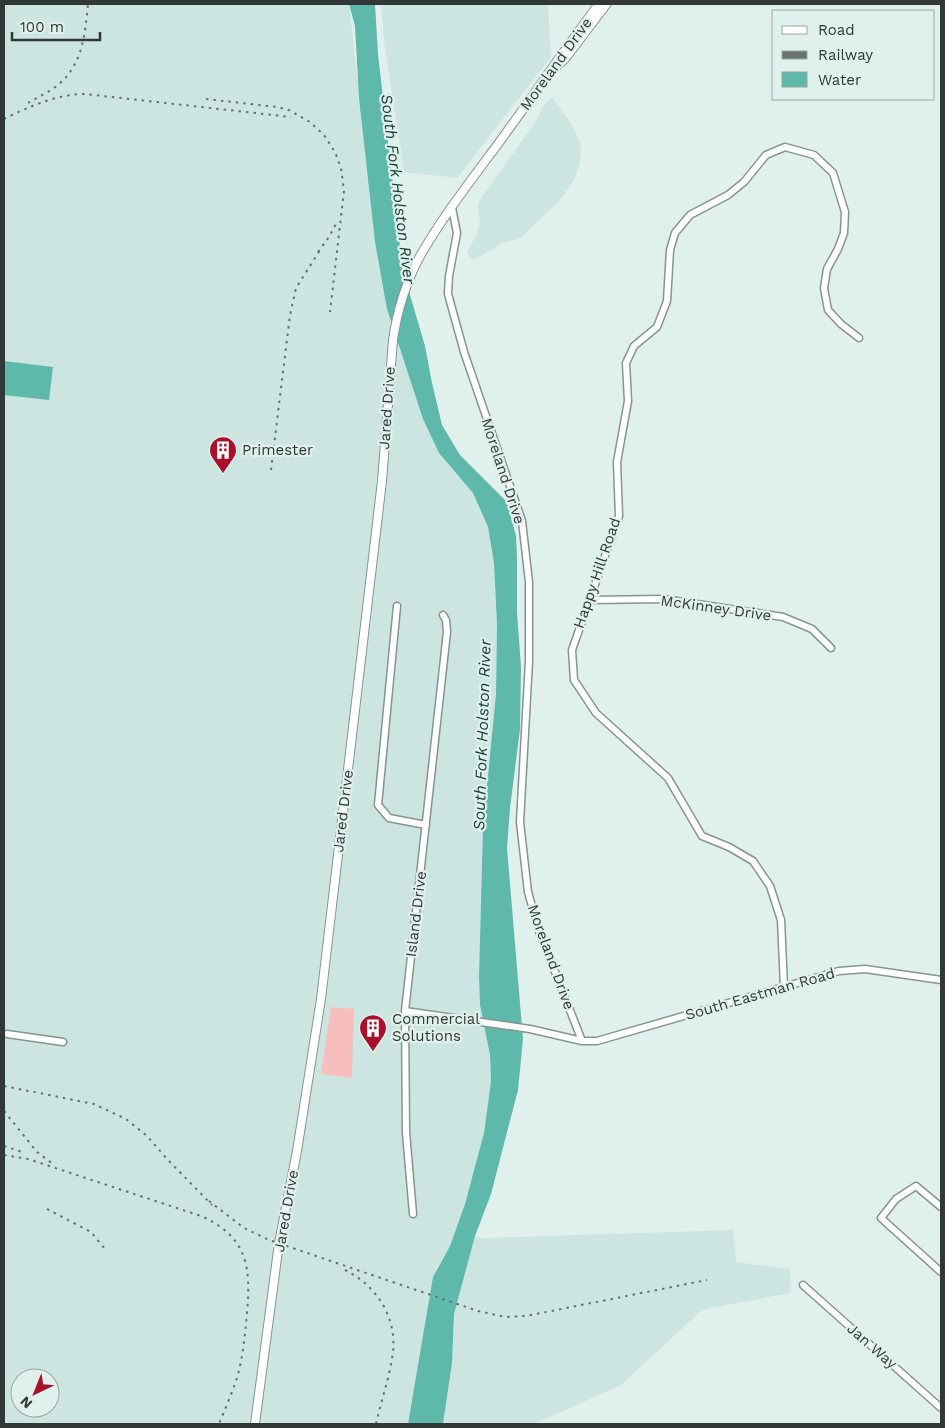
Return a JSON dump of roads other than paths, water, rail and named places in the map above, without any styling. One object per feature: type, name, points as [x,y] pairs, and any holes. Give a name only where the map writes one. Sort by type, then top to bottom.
[{"type":"highway","points":[[549,73],[565,58],[606,4]]},
{"type":"main road","name":"Moreland Drive","points":[[452,208],[599,4]]},
{"type":"main road","name":"Jared Drive","points":[[254,1424],[279,1243],[297,1150],[321,999],[382,481],[392,340],[405,292],[419,258],[452,208]]},
{"type":"street","name":"Happy Hill Road","points":[[784,987],[781,920],[770,886],[752,861],[728,847],[702,836],[668,778],[596,713],[574,680],[572,650],[618,516],[617,462],[628,401],[626,363],[634,346],[657,327],[667,301],[670,250],[675,233],[690,215],[728,195],[744,182],[766,155],[784,147],[814,155],[833,174],[845,212],[844,233],[838,249],[826,269],[824,288],[828,310],[841,324],[860,338]]},
{"type":"street","name":"Moreland Drive","points":[[452,208],[456,233],[448,294],[464,352],[522,521],[529,582],[529,661],[520,822],[528,892],[539,931],[582,1041]]},
{"type":"street","name":"McKinney Drive","points":[[590,600],[664,600],[783,617],[812,629],[831,648]]},
{"type":"street","points":[[397,606],[378,805],[389,818],[426,825]]},
{"type":"street","name":"Island Drive","points":[[413,1214],[406,1132],[405,1011],[447,632],[446,620],[443,615]]},
{"type":"street","name":"South Eastman Road","points":[[405,1011],[522,1028],[582,1041],[598,1041],[839,971],[865,968],[941,980]]},
{"type":"street","points":[[7,1034],[63,1042]]},
{"type":"street","points":[[941,1207],[916,1186],[896,1199],[881,1218],[941,1272]]},
{"type":"street","name":"Jan Way","points":[[803,1285],[941,1408]]},
{"type":"water","points":[[349,4],[375,4],[378,54],[400,246],[400,261],[425,346],[442,425],[460,455],[507,502],[516,536],[517,612],[521,667],[520,729],[507,848],[523,1039],[518,1090],[491,1194],[475,1236],[454,1314],[452,1363],[443,1424],[408,1424],[433,1277],[450,1246],[465,1204],[484,1133],[491,1081],[490,1055],[480,1005],[479,976],[483,827],[496,694],[497,625],[494,563],[488,527],[473,493],[439,453],[423,419],[387,309],[375,242],[359,98],[355,26]]},
{"type":"water","points":[[4,361],[53,367],[49,400],[4,395]]},
{"type":"railway","points":[[28,103],[58,85],[73,68],[84,37],[88,4]]},
{"type":"railway","points":[[4,119],[53,99],[85,94],[291,117]]},
{"type":"railway","points":[[206,99],[289,110],[310,122],[324,135],[335,152],[341,168],[344,191],[330,312]]},
{"type":"railway","points":[[318,252],[337,222]]},
{"type":"railway","points":[[271,470],[290,315],[296,288],[322,247]]},
{"type":"railway","points":[[4,1086],[94,1104],[126,1119],[146,1135],[212,1205]]},
{"type":"railway","points":[[4,1111],[37,1152],[53,1164]]},
{"type":"railway","points":[[4,1146],[25,1153]]},
{"type":"railway","points":[[4,1155],[28,1159],[201,1216],[217,1224],[237,1244],[247,1268],[248,1296],[245,1329],[237,1378],[219,1424]]},
{"type":"railway","points":[[209,1201],[244,1228],[269,1240],[478,1311],[505,1317],[526,1316],[707,1280]]},
{"type":"railway","points":[[47,1209],[91,1232],[105,1249]]},
{"type":"railway","points":[[345,1270],[356,1276],[375,1293],[388,1315],[392,1327],[392,1361],[376,1424]]},
{"type":"place","name":"Primester","points":[[223,474]]},
{"type":"place","name":"Commercial Solutions","points":[[373,1052]]},
{"type":"water label","name":"South Fork Holston River","points":[[398,189]]},
{"type":"water label","name":"South Fork Holston River","points":[[482,735]]}]
